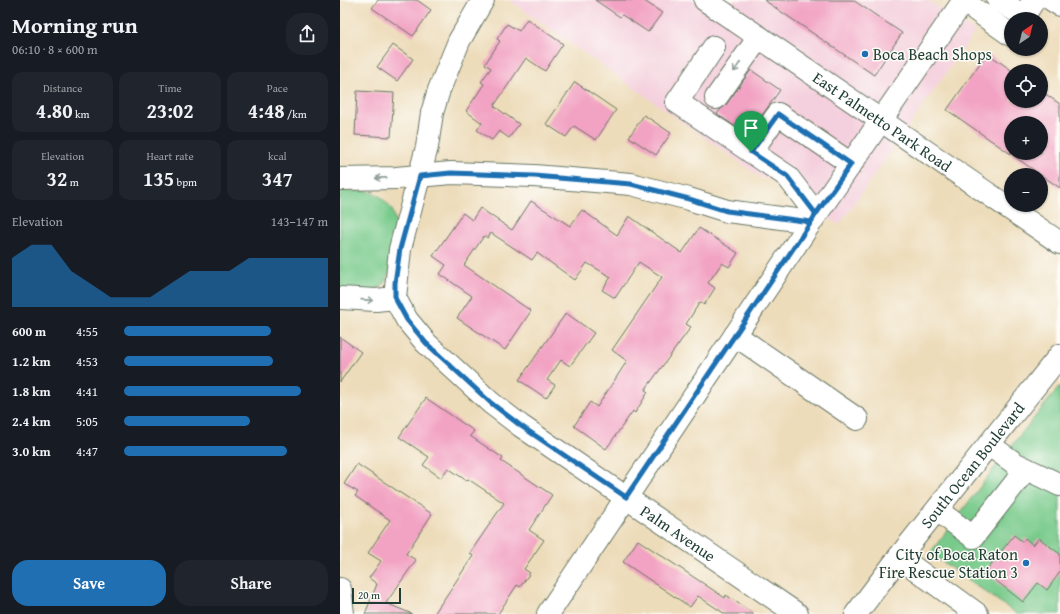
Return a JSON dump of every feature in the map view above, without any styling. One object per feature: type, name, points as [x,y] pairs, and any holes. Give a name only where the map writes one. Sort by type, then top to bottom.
[{"type":"street","points":[[340,298],[376,300],[395,298],[400,249],[427,147],[432,113],[439,90],[459,41],[483,0]]},
{"type":"street","name":"East Palmetto Park Road","points":[[705,0],[1060,243]]},
{"type":"street","points":[[548,614],[734,335],[964,0],[1004,30]]},
{"type":"street","points":[[998,0],[1027,12]]},
{"type":"street","points":[[1052,0],[1060,5]]},
{"type":"street","points":[[708,111],[759,37]]},
{"type":"street","points":[[714,47],[677,102],[708,111],[751,152],[787,176],[814,218]]},
{"type":"street","points":[[751,152],[778,114],[851,164]]},
{"type":"street","points":[[340,179],[420,176],[451,173],[527,176],[631,184],[689,199],[727,211],[814,218]]},
{"type":"street","name":"Palm Avenue","points":[[395,298],[407,320],[426,343],[491,403],[521,426],[798,614]]},
{"type":"street","points":[[734,335],[856,419]]},
{"type":"street","name":"South Ocean Boulevard","points":[[856,614],[899,557],[1060,355]]},
{"type":"street","points":[[989,445],[1016,464],[1060,485]]},
{"type":"street","points":[[937,510],[972,538],[1026,469]]},
{"type":"street","points":[[899,557],[968,612]]},
{"type":"street","points":[[340,589],[343,614]]},
{"type":"shaded area","points":[[509,0],[928,0],[975,32],[839,225],[772,180],[762,178]]},
{"type":"green space","points":[[340,191],[369,191],[381,197],[392,209],[398,230],[391,269],[383,285],[372,292],[340,292]]},
{"type":"green space","points":[[1060,386],[1060,614],[1017,614],[930,553],[1008,450]]},
{"type":"building","points":[[378,0],[417,0],[431,10],[413,36],[372,8]]},
{"type":"building","points":[[595,0],[643,0],[662,13],[648,32],[622,15],[620,17]]},
{"type":"building","name":"Boca Beach Shops","points":[[764,0],[853,0],[902,33],[874,75]]},
{"type":"building","points":[[527,19],[563,44],[545,71],[526,58],[494,106],[519,124],[509,138],[499,131],[492,140],[477,130],[482,123],[466,111],[484,84],[481,82],[491,68],[485,64],[500,41],[497,39],[507,24],[519,31]]},
{"type":"building","points":[[393,45],[413,59],[397,81],[377,67]]},
{"type":"building","points":[[987,53],[1004,65],[1004,108],[1048,108],[1048,96],[1060,104],[1060,188],[1048,180],[1048,168],[1031,168],[1019,160],[1048,160],[1048,116],[1004,116],[1004,149],[947,110]]},
{"type":"building","points":[[751,70],[780,90],[748,135],[717,114],[726,105]]},
{"type":"building","points":[[575,82],[616,110],[596,140],[574,126],[566,137],[546,124]]},
{"type":"building","points":[[357,91],[394,93],[391,137],[355,135]]},
{"type":"building","points":[[644,115],[671,133],[656,155],[629,137]]},
{"type":"building","points":[[531,201],[570,226],[582,210],[617,235],[629,216],[682,253],[699,228],[738,253],[729,267],[722,263],[708,283],[715,288],[704,305],[700,302],[686,324],[691,327],[645,390],[648,392],[635,413],[633,411],[606,449],[574,426],[590,402],[597,407],[627,361],[612,350],[662,277],[639,262],[615,298],[602,290],[611,277],[587,263],[575,280],[537,253],[532,260],[491,233],[488,238],[484,236],[464,265],[531,311],[505,350],[457,318],[472,296],[440,274],[446,265],[433,256],[463,213],[472,220],[480,208],[512,230]]},
{"type":"building","points":[[566,313],[594,333],[570,366],[561,360],[547,380],[555,385],[546,398],[519,380]]},
{"type":"building","points":[[340,337],[361,352],[340,382]]},
{"type":"building","points":[[426,398],[474,431],[470,436],[503,458],[501,461],[552,495],[529,530],[544,540],[524,569],[530,573],[520,587],[517,585],[498,614],[434,614],[473,556],[470,553],[504,503],[468,479],[467,481],[448,468],[441,478],[423,465],[429,457],[399,437]]},
{"type":"building","points":[[357,464],[432,514],[406,554],[416,560],[386,603],[412,614],[365,614],[377,584],[369,578],[381,561],[368,553],[390,520],[355,496],[358,492],[344,484]]},
{"type":"building","name":"City of Boca Raton Fire Rescue Station 3","points":[[1014,535],[1023,542],[1025,538],[1033,545],[1039,538],[1060,554],[1060,572],[1047,590],[1038,583],[1023,602],[985,572]]},
{"type":"building","points":[[638,540],[725,598],[726,595],[754,614],[725,614],[698,596],[690,607],[623,562]]},
{"type":"place","name":"Boca Beach Shops","points":[[865,54]]},
{"type":"place","name":"City of Boca Raton Fire Rescue Station 3","points":[[1026,563]]},
{"type":"route","points":[[778,114],[851,164],[626,497],[521,426],[491,403],[426,343],[407,320],[395,298],[395,283],[400,249],[420,176],[451,173],[534,176],[631,184],[689,199],[727,211],[811,222],[816,214],[787,176],[751,152],[778,114]]}]
